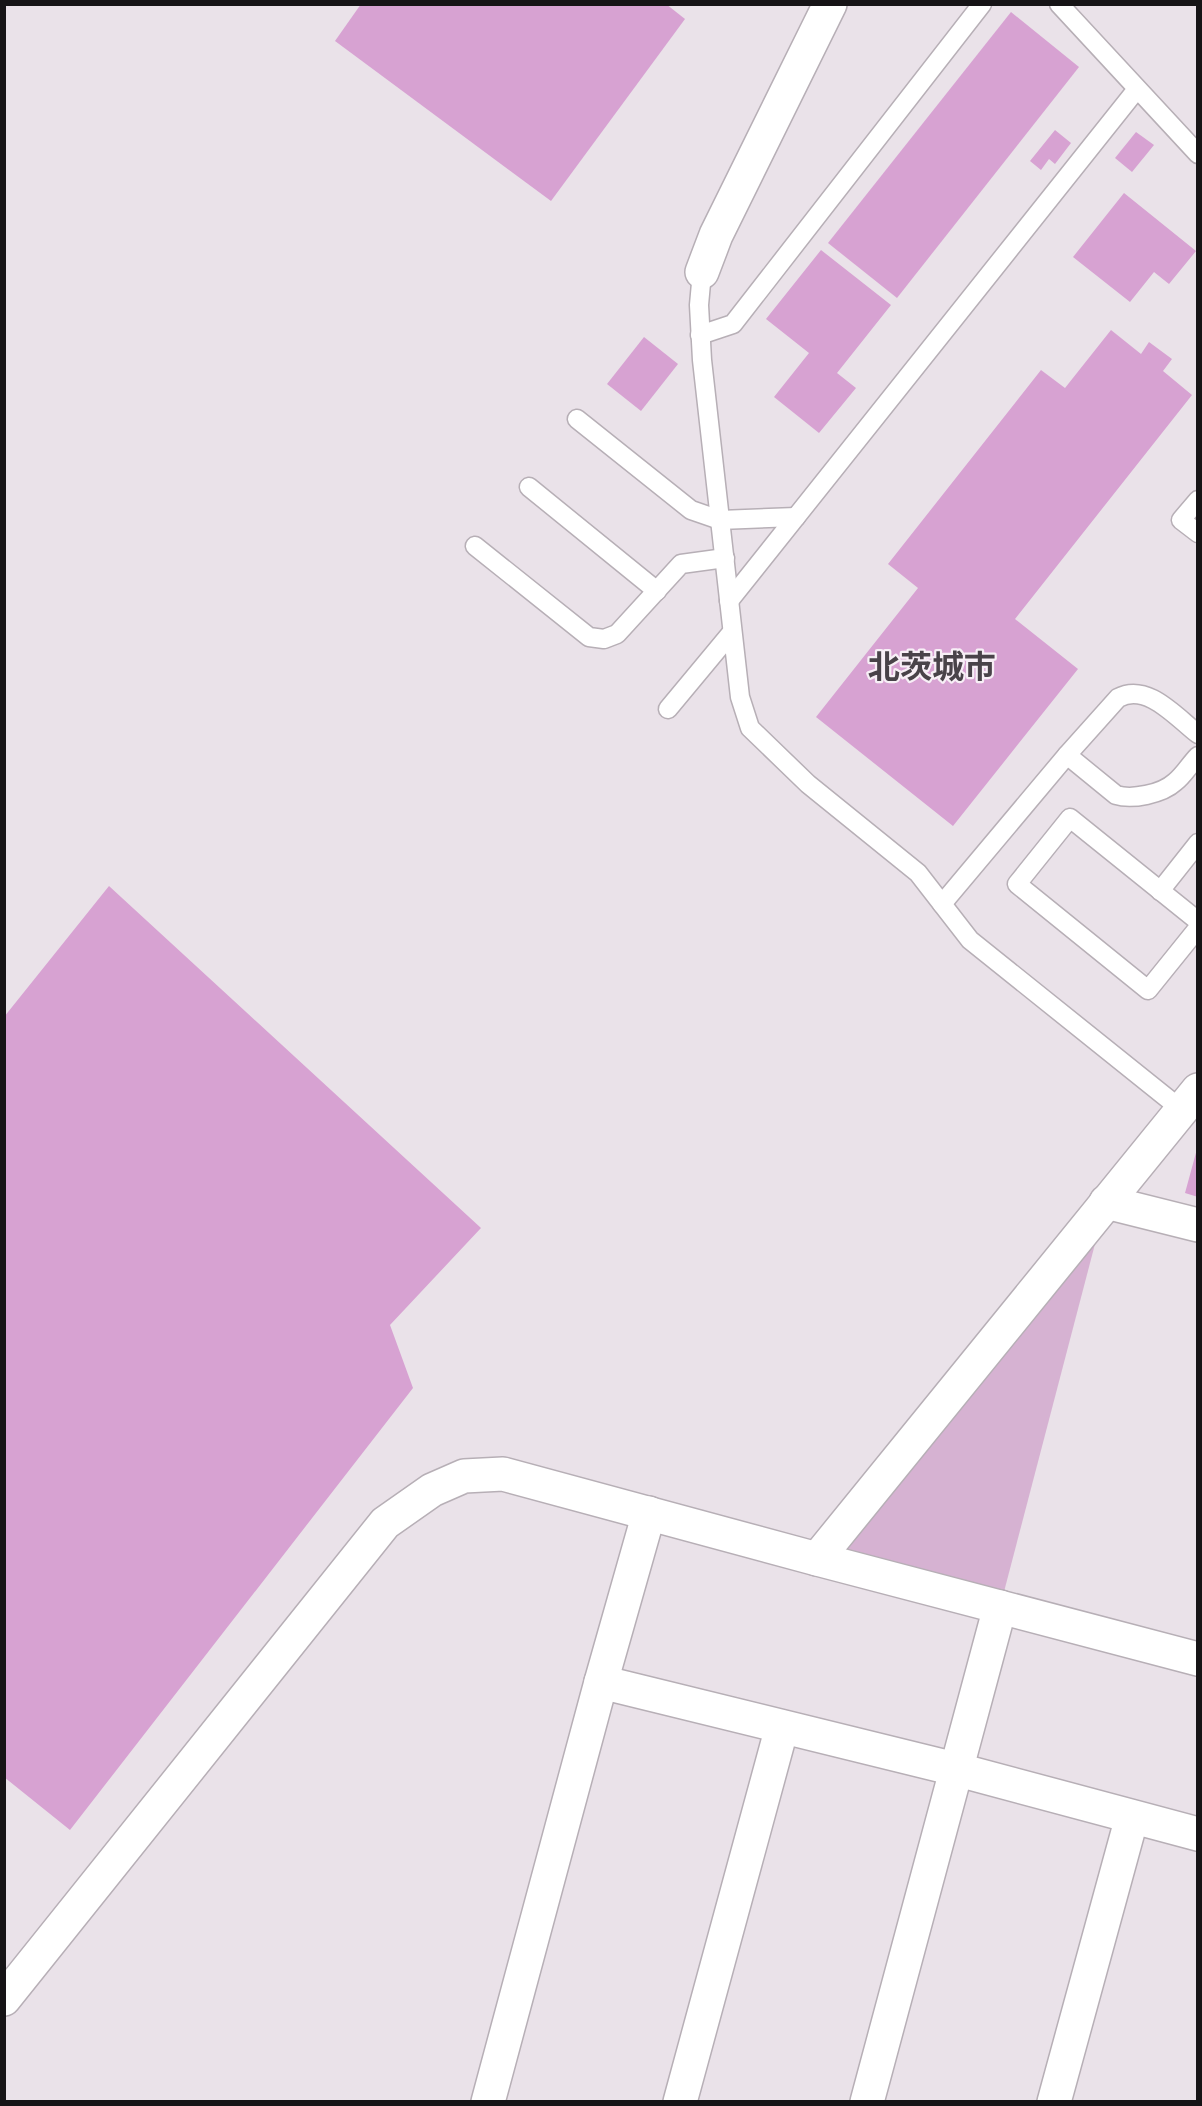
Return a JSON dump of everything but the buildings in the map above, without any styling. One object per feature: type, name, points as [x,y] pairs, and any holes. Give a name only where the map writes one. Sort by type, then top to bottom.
[{"type":"street","points":[[702,272],[716,235],[830,4]]},
{"type":"street","points":[[817,1559],[1190,1100]]},
{"type":"street","points":[[1106,1202],[1197,1225]]},
{"type":"street","points":[[4,1999],[385,1523],[432,1490],[464,1476],[503,1474],[1197,1659]]},
{"type":"street","points":[[488,2102],[649,1513]]},
{"type":"street","points":[[867,2102],[1000,1607]]},
{"type":"street","points":[[601,1682],[955,1769],[1197,1834]]},
{"type":"street","points":[[680,2102],[782,1727]]},
{"type":"street","points":[[1054,2102],[1132,1817]]},
{"type":"lane","points":[[700,335],[733,324],[982,4]]},
{"type":"lane","points":[[1059,4],[1197,154]]},
{"type":"lane","points":[[729,601],[1137,89]]},
{"type":"lane","points":[[702,272],[699,305],[700,335],[740,697],[750,728],[808,784],[918,873],[970,940],[1190,1100]]},
{"type":"lane","points":[[577,419],[691,510],[720,520],[796,517]]},
{"type":"lane","points":[[529,487],[657,591]]},
{"type":"lane","points":[[1197,500],[1181,520],[1197,533]]},
{"type":"lane","points":[[475,546],[589,637],[603,639],[617,634],[681,564],[724,558]]},
{"type":"lane","points":[[668,709],[732,632]]},
{"type":"lane","points":[[942,904],[1067,755],[1119,699],[1128,693],[1151,696],[1197,734]]},
{"type":"lane","points":[[1067,755],[1116,795],[1125,797],[1150,794],[1174,783],[1197,756]]},
{"type":"lane","points":[[1197,921],[1070,818],[1017,884],[1148,990],[1197,928]]},
{"type":"lane","points":[[1160,891],[1197,843]]},
{"type":"shaded area","points":[[1106,1202],[1000,1607],[817,1559]]},
{"type":"district","name":"北茨城市","points":[[932,667]]}]
